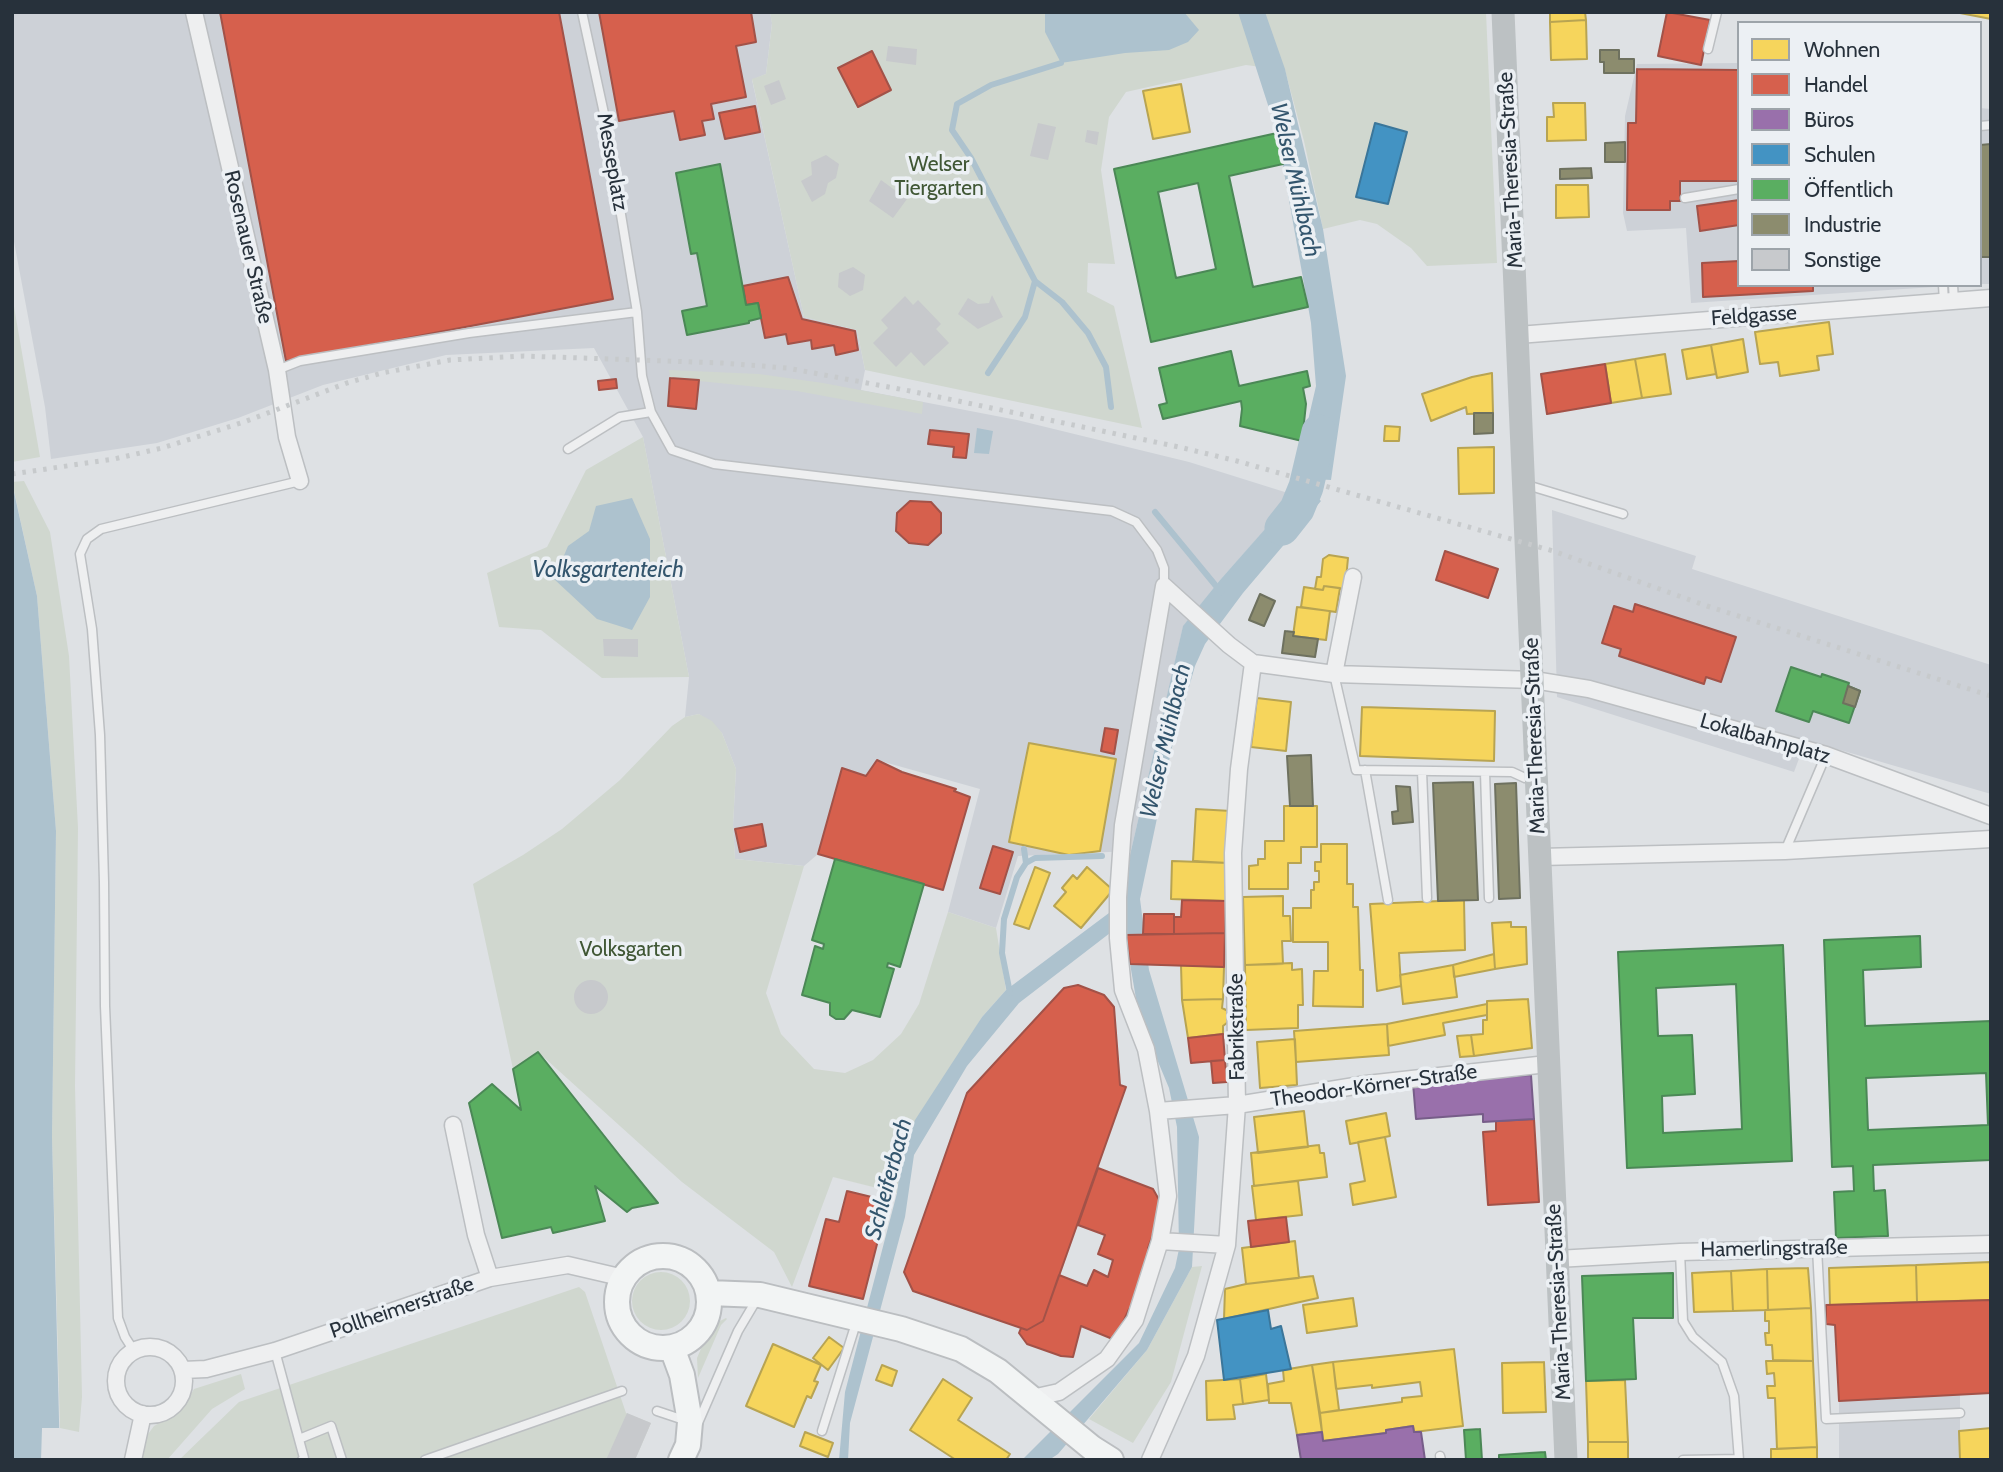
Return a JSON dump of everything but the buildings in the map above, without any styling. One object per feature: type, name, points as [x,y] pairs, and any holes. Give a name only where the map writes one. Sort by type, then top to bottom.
[{"type":"main road","name":"Maria-Theresia-Straße","points":[[1503,12],[1566,1460]]},
{"type":"main road","points":[[657,1256],[684,1261],[704,1280],[709,1293],[705,1322],[691,1338],[672,1348],[642,1344],[630,1335],[621,1322],[617,1308],[618,1292],[624,1278],[644,1260],[657,1256]]},
{"type":"main road","points":[[709,1293],[760,1295],[870,1320],[961,1349],[998,1371],[1111,1460]]},
{"type":"main road","points":[[672,1348],[682,1376],[686,1442]]},
{"type":"street","name":"Rosenauer Straße","points":[[194,12],[277,370],[287,438],[300,481]]},
{"type":"street","name":"Feldgasse","points":[[1518,335],[1950,296],[1991,298]]},
{"type":"street","points":[[1335,674],[1353,577]]},
{"type":"street","points":[[1164,586],[1228,645],[1253,663],[1335,674],[1534,680]]},
{"type":"street","points":[[1032,1398],[1059,1392],[1107,1359],[1135,1320],[1160,1241],[1168,1196],[1163,1111],[1146,1049],[1123,990],[1118,938],[1123,825],[1164,586]]},
{"type":"street","name":"Fabrikstraße","points":[[1150,1460],[1196,1356],[1220,1245],[1237,1105],[1233,853],[1239,769],[1253,663]]},
{"type":"street","name":"Lokalbahnplatz","points":[[1534,680],[1589,689],[1826,755],[1991,816]]},
{"type":"street","points":[[1540,857],[1785,851],[1991,838]]},
{"type":"street","name":"Theodor-Körner-Straße","points":[[1163,1111],[1237,1105],[1367,1084],[1547,1064]]},
{"type":"street","points":[[453,1125],[476,1235],[490,1278]]},
{"type":"street","points":[[1160,1241],[1220,1245]]},
{"type":"street","name":"Hamerlingstraße","points":[[1557,1259],[1680,1252],[1991,1244]]},
{"type":"street","name":"Pollheimerstraße","points":[[183,1370],[206,1369],[275,1351],[490,1278],[568,1265],[624,1278]]},
{"type":"street","points":[[157,1348],[168,1352],[177,1359],[183,1370],[185,1380],[179,1400],[163,1413],[143,1415],[132,1410],[123,1402],[118,1392],[116,1380],[119,1369],[134,1351],[157,1348]]},
{"type":"street","points":[[133,1460],[143,1415]]},
{"type":"lane","name":"Messeplatz","points":[[582,12],[605,118],[637,312],[642,376],[651,412],[672,450],[714,464],[1112,511],[1136,522],[1157,550],[1164,568],[1164,586]]},
{"type":"lane","points":[[1708,49],[1717,12]]},
{"type":"lane","points":[[1685,198],[1737,189]]},
{"type":"lane","points":[[277,370],[299,362],[443,338],[637,312]]},
{"type":"lane","points":[[568,449],[620,417],[651,412]]},
{"type":"lane","points":[[134,1351],[118,1318],[104,1006],[100,735],[92,629],[80,554],[87,539],[101,529],[300,481]]},
{"type":"lane","points":[[1524,485],[1623,513]]},
{"type":"lane","points":[[1335,674],[1356,769],[1512,772],[1525,778],[1537,778]]},
{"type":"lane","points":[[1785,851],[1826,755]]},
{"type":"lane","points":[[1365,770],[1388,900]]},
{"type":"lane","points":[[1422,771],[1427,898]]},
{"type":"lane","points":[[1485,772],[1489,898]]},
{"type":"lane","points":[[1817,1248],[1826,1419],[1960,1413]]},
{"type":"lane","points":[[1680,1252],[1683,1321],[1693,1337],[1722,1362],[1734,1396],[1739,1459],[1683,1460]]},
{"type":"lane","points":[[657,1411],[686,1442],[738,1331],[760,1295]]},
{"type":"lane","points":[[822,1431],[870,1320]]},
{"type":"lane","points":[[275,1351],[304,1458],[302,1460]]},
{"type":"lane","points":[[425,1460],[622,1391]]},
{"type":"lane","points":[[299,1439],[331,1426],[342,1460]]},
{"type":"shaded area","points":[[12,12],[770,12],[772,23],[766,74],[752,80],[804,317],[857,330],[865,370],[861,390],[1017,420],[1189,462],[1291,494],[1289,503],[1220,580],[1183,627],[1131,851],[1018,856],[996,928],[948,912],[980,789],[877,760],[866,776],[842,768],[818,854],[804,866],[735,859],[733,825],[736,769],[722,733],[699,714],[685,717],[689,677],[643,437],[594,348],[446,355],[323,385],[238,418],[157,443],[51,459],[45,407],[12,231]]},
{"type":"shaded area","points":[[1737,63],[1737,287],[1934,287],[1691,303],[1686,228],[1627,231],[1623,213],[1625,116],[1637,64]]},
{"type":"shaded area","points":[[1982,108],[1991,109],[1991,284],[1982,284]]},
{"type":"shaded area","points":[[1552,510],[1696,556],[1692,569],[1991,665],[1991,794],[1806,740],[1794,772],[1557,697]]},
{"type":"shaded area","points":[[1960,1394],[1960,1460],[1839,1460],[1839,1401]]},
{"type":"green space","name":"Welser Tiergarten","points":[[770,12],[1486,12],[1497,263],[1427,266],[1411,248],[1377,224],[1360,220],[1323,229],[1285,70],[1246,65],[1126,92],[1109,117],[1101,170],[1115,264],[1088,263],[1087,292],[1114,306],[1142,428],[865,370],[857,330],[804,317],[752,79],[766,74],[772,24]]},
{"type":"green space","points":[[12,295],[40,457],[12,462]]},
{"type":"green space","points":[[669,370],[759,374],[823,383],[923,402],[922,414],[797,391],[670,378]]},
{"type":"green space","points":[[643,437],[689,677],[602,678],[541,630],[499,627],[487,573],[547,547],[586,470]]},
{"type":"green space","points":[[24,481],[50,532],[69,656],[78,828],[75,1086],[82,1397],[79,1432],[60,1428],[52,1137],[56,831],[37,596],[12,482]]},
{"type":"green space","name":"Volksgarten","points":[[699,714],[712,721],[722,733],[736,769],[733,825],[735,859],[804,866],[766,993],[781,1034],[814,1069],[845,1073],[873,1060],[901,1034],[919,1004],[948,912],[996,928],[1006,990],[982,1017],[902,1156],[897,1193],[833,1177],[792,1287],[774,1252],[682,1182],[538,1052],[513,1069],[473,884],[562,829],[620,780],[672,726],[685,717]]},
{"type":"green space","points":[[1202,1266],[1171,1382],[1133,1443],[1089,1419],[1147,1350],[1192,1267]]},
{"type":"green space","points":[[661,1272],[672,1274],[685,1285],[690,1301],[688,1312],[677,1325],[661,1330],[650,1328],[637,1317],[632,1301],[634,1290],[645,1277]]},
{"type":"green space","points":[[579,1287],[585,1292],[626,1413],[651,1423],[635,1460],[179,1460],[239,1402]]},
{"type":"green space","points":[[726,1318],[698,1378],[697,1358],[703,1344],[718,1322]]},
{"type":"green space","points":[[241,1374],[245,1389],[212,1409],[167,1460],[140,1460],[143,1441],[154,1426],[180,1412],[194,1389]]},
{"type":"water","points":[[1045,12],[1184,12],[1199,30],[1188,42],[1169,50],[1125,53],[1061,63],[1045,32]]},
{"type":"water","points":[[1238,12],[1265,12],[1285,69],[1323,229],[1346,376],[1331,480],[1296,478],[1321,501],[1243,593],[1205,644],[1195,666],[1172,747],[1140,899],[1149,970],[1199,1137],[1192,1267],[1147,1350],[1058,1454],[1049,1460],[1022,1460],[1139,1343],[1175,1268],[1179,1249],[1177,1127],[1169,1088],[1139,1016],[1123,923],[1019,1003],[967,1066],[914,1155],[905,1217],[850,1423],[848,1460],[839,1460],[845,1392],[897,1193],[902,1156],[915,1120],[982,1017],[1006,990],[1125,901],[1130,855],[1183,626],[1289,502],[1316,386],[1311,323],[1277,133]]},
{"type":"water","points":[[977,428],[993,431],[989,454],[974,453]]},
{"type":"water","points":[[12,483],[37,596],[56,831],[52,1137],[60,1460],[12,1460]]},
{"type":"water","name":"Volksgartenteich","points":[[632,498],[650,539],[650,597],[632,630],[597,619],[554,579],[568,546],[589,531],[596,506]]},
{"type":"pier","points":[[42,1428],[60,1428],[60,1460],[41,1460]]},
{"type":"waterway","points":[[1061,63],[991,85],[957,104],[952,130],[971,158],[1035,281],[1062,302],[1088,333],[1106,367],[1111,407]]},
{"type":"waterway","points":[[988,373],[1025,317],[1035,281]]},
{"type":"waterway","name":"Welser Mühlbach","points":[[1282,528],[1297,509],[1306,487],[1319,432]]},
{"type":"waterway","points":[[1155,512],[1221,592]]},
{"type":"waterway","points":[[1010,993],[1002,953],[1004,919],[1017,877],[1026,863],[1024,849]]},
{"type":"waterway","points":[[1026,863],[1035,858],[1102,856]]},
{"type":"railway","points":[[12,474],[114,459],[162,448],[244,422],[347,383],[382,373],[450,360],[524,356],[787,368],[910,391],[1237,461],[1553,551],[1707,606],[1991,696]]},
{"type":"water label","name":"Schleiferbach","points":[[889,1179]]}]
